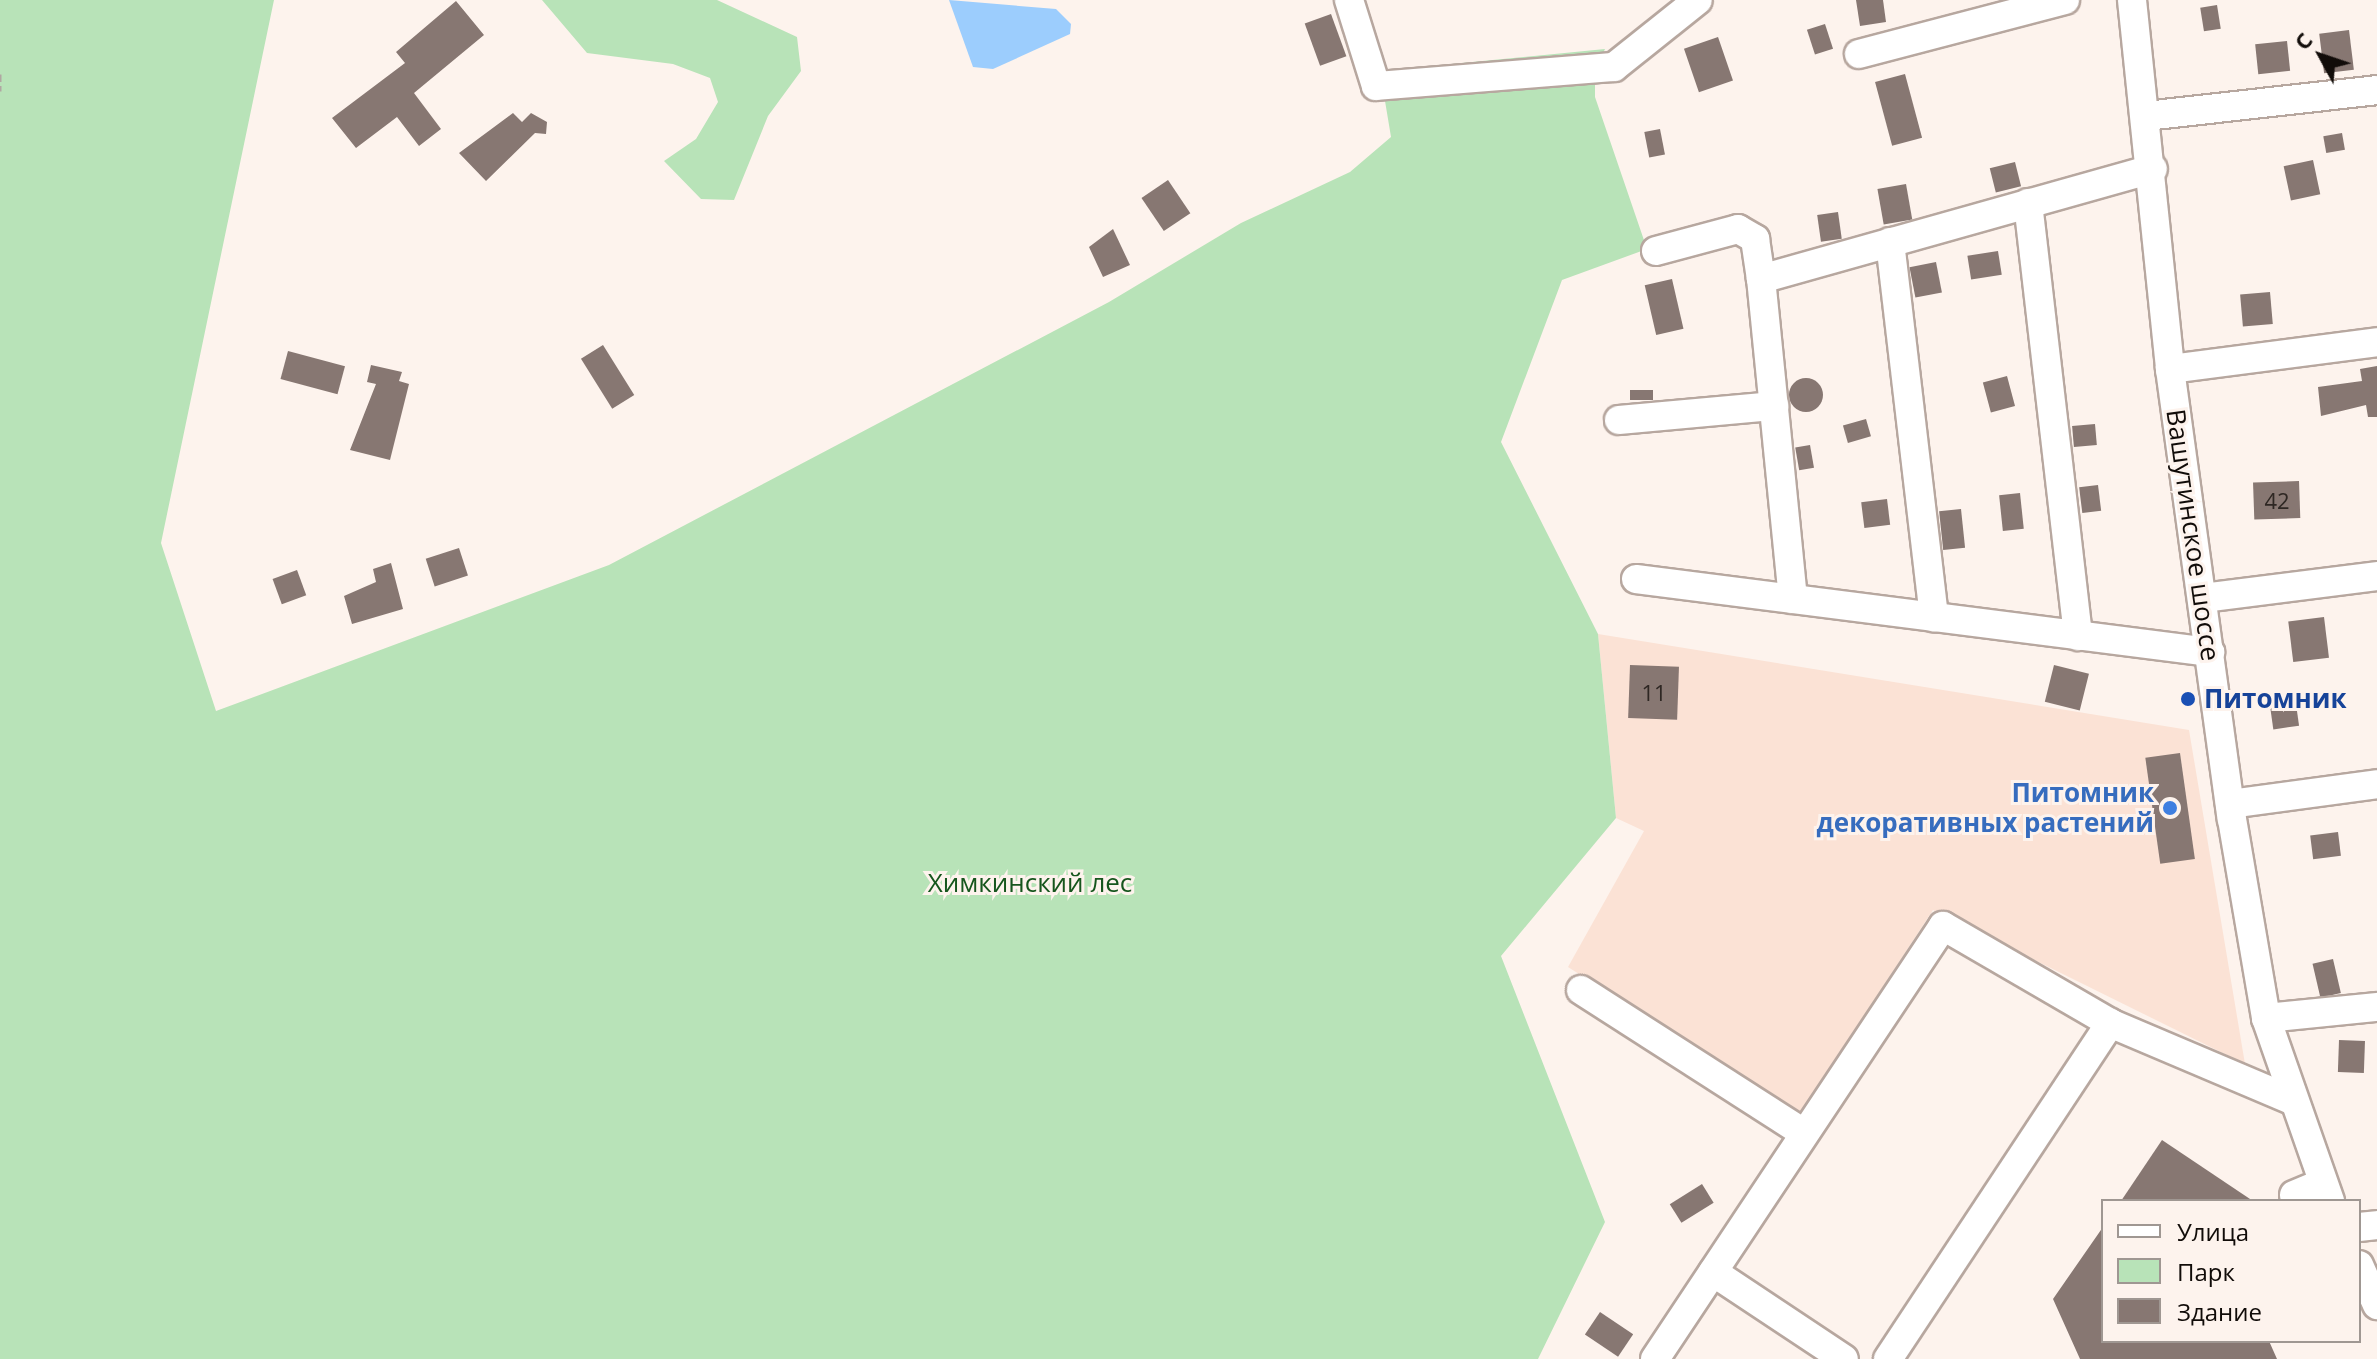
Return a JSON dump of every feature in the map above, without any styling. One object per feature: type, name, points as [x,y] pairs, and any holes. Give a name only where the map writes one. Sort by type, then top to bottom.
[{"type":"street","points":[[1349,0],[1376,86],[1614,67],[1698,0]]},
{"type":"street","points":[[1859,54],[2065,0]]},
{"type":"street","name":"Вашутинское шоссе","points":[[2132,0],[2153,169],[2170,369],[2230,804],[2266,1018],[2326,1192]]},
{"type":"street","points":[[2146,116],[2377,90]]},
{"type":"street","points":[[1761,279],[2153,169]]},
{"type":"street","points":[[2028,203],[2078,636]]},
{"type":"street","points":[[1656,251],[1738,229],[1755,239],[1793,599]]},
{"type":"street","points":[[1890,242],[1934,617]]},
{"type":"street","points":[[2170,369],[2377,342]]},
{"type":"street","points":[[1619,420],[1774,406]]},
{"type":"street","points":[[2203,598],[2377,576]]},
{"type":"street","points":[[1636,579],[2210,652]]},
{"type":"street","points":[[2230,804],[2377,784]]},
{"type":"street","points":[[1655,1359],[1943,926],[2110,1023],[2294,1101]]},
{"type":"street","points":[[1581,990],[1804,1133]]},
{"type":"street","points":[[2266,1018],[2377,1007]]},
{"type":"street","points":[[1888,1359],[2110,1023]]},
{"type":"street","points":[[2294,1195],[2326,1192]]},
{"type":"street","points":[[2361,1269],[2377,1305]]},
{"type":"street","points":[[1713,1272],[1844,1359]]},
{"type":"path","points":[[0,74],[0,91]]},
{"type":"shaded area","points":[[1598,634],[2189,730],[2245,1064],[1933,910],[1800,1114],[1568,967],[1644,831],[1616,818]]},
{"type":"green space","name":"Химкинский лес","points":[[0,0],[274,0],[161,543],[216,711],[609,565],[1109,302],[1241,223],[1350,172],[1391,137],[1380,71],[1605,49],[1595,70],[1595,97],[1647,249],[1562,280],[1501,442],[1598,634],[1616,818],[1501,956],[1605,1222],[1538,1359],[0,1359]]},
{"type":"green space","points":[[542,0],[717,0],[797,37],[801,71],[768,116],[734,200],[701,199],[664,161],[696,139],[718,102],[710,78],[673,64],[587,53]]},
{"type":"water","points":[[949,0],[1056,9],[1071,24],[1070,34],[993,69],[973,67]]},
{"type":"building","points":[[1856,0],[1883,0],[1886,22],[1860,26]]},
{"type":"building","points":[[456,1],[484,35],[414,93],[441,129],[419,146],[397,117],[356,148],[332,118],[405,63],[396,52]]},
{"type":"building","points":[[2217,5],[2221,29],[2204,31],[2200,8]]},
{"type":"building","points":[[1331,14],[1346,56],[1320,66],[1305,24]]},
{"type":"building","points":[[1825,24],[1833,49],[1815,55],[1807,30]]},
{"type":"building","points":[[2349,30],[2354,70],[2324,73],[2319,34]]},
{"type":"building","points":[[1718,37],[1733,80],[1699,92],[1684,49]]},
{"type":"building","points":[[2287,41],[2290,71],[2258,74],[2255,44]]},
{"type":"building","points":[[1905,74],[1922,138],[1892,146],[1875,82]]},
{"type":"building","points":[[513,113],[522,122],[531,113],[547,122],[546,134],[535,133],[486,181],[459,153]]},
{"type":"building","points":[[1660,129],[1665,155],[1649,158],[1644,132]]},
{"type":"building","points":[[2342,133],[2345,150],[2326,153],[2323,136]]},
{"type":"building","points":[[2313,160],[2320,194],[2291,200],[2284,166]]},
{"type":"building","points":[[2015,162],[2021,186],[1996,193],[1990,168]]},
{"type":"building","points":[[1168,180],[1190,213],[1164,231],[1141,198]]},
{"type":"building","points":[[1906,184],[1912,219],[1884,224],[1877,189]]},
{"type":"building","points":[[1838,212],[1842,239],[1821,242],[1817,215]]},
{"type":"building","points":[[1113,229],[1130,265],[1103,277],[1089,247]]},
{"type":"building","points":[[1998,251],[2002,275],[1971,280],[1967,256]]},
{"type":"building","points":[[1936,262],[1942,292],[1915,298],[1909,267]]},
{"type":"building","points":[[1672,279],[1683,329],[1656,335],[1645,285]]},
{"type":"building","points":[[2270,292],[2273,324],[2243,326],[2240,295]]},
{"type":"building","points":[[603,345],[634,395],[612,409],[581,359]]},
{"type":"building","points":[[288,351],[345,366],[337,394],[280,379]]},
{"type":"building","points":[[371,365],[402,372],[399,381],[409,384],[390,460],[350,450],[376,384],[367,382]]},
{"type":"building","points":[[2377,366],[2377,417],[2368,417],[2366,405],[2321,416],[2318,387],[2362,381],[2360,369]]},
{"type":"building","points":[[2007,376],[2015,406],[1991,412],[1983,382]]},
{"type":"building","points":[[1806,378],[1818,383],[1823,395],[1818,407],[1806,412],[1794,407],[1789,395],[1794,383]]},
{"type":"building","points":[[1630,390],[1653,390],[1653,400],[1630,400]]},
{"type":"building","points":[[1866,419],[1871,436],[1848,443],[1843,426]]},
{"type":"building","points":[[2095,424],[2097,445],[2074,447],[2072,426]]},
{"type":"building","points":[[1810,445],[1814,468],[1799,470],[1795,448]]},
{"type":"building","points":[[2299,481],[2300,518],[2254,520],[2253,483]]},
{"type":"building","points":[[2098,485],[2101,511],[2082,513],[2079,487]]},
{"type":"building","points":[[2020,493],[2024,529],[2003,531],[1999,495]]},
{"type":"building","points":[[1887,499],[1890,525],[1864,528],[1861,502]]},
{"type":"building","points":[[1961,509],[1965,548],[1943,550],[1939,511]]},
{"type":"building","points":[[459,548],[468,576],[435,586],[426,559]]},
{"type":"building","points":[[391,563],[403,609],[352,624],[344,596],[376,582],[373,569]]},
{"type":"building","points":[[297,570],[306,595],[282,604],[273,579]]},
{"type":"building","points":[[2324,617],[2329,658],[2293,662],[2288,621]]},
{"type":"building","points":[[1630,665],[1679,667],[1677,720],[1628,718]]},
{"type":"building","points":[[2054,665],[2089,674],[2080,711],[2045,702]]},
{"type":"building","points":[[2296,704],[2299,726],[2273,729],[2270,708]]},
{"type":"building","name":"Питомник декоративных растений","points":[[2180,753],[2195,859],[2160,864],[2145,758]]},
{"type":"building","points":[[2338,832],[2341,856],[2313,859],[2310,835]]},
{"type":"building","points":[[2333,959],[2341,993],[2320,998],[2313,964]]},
{"type":"building","points":[[2339,1040],[2365,1041],[2364,1073],[2338,1072]]},
{"type":"building","points":[[2162,1140],[2250,1199],[2122,1199]]},
{"type":"building","points":[[1702,1184],[1714,1203],[1681,1223],[1670,1204]]},
{"type":"building","points":[[2101,1230],[2101,1343],[2270,1343],[2277,1359],[2080,1359],[2053,1299]]},
{"type":"building","points":[[1600,1312],[1633,1334],[1618,1357],[1585,1334]]},
{"type":"place","name":"Питомник","points":[[2188,699]]},
{"type":"place","name":"Питомник декоративных растений","points":[[2170,808]]}]
